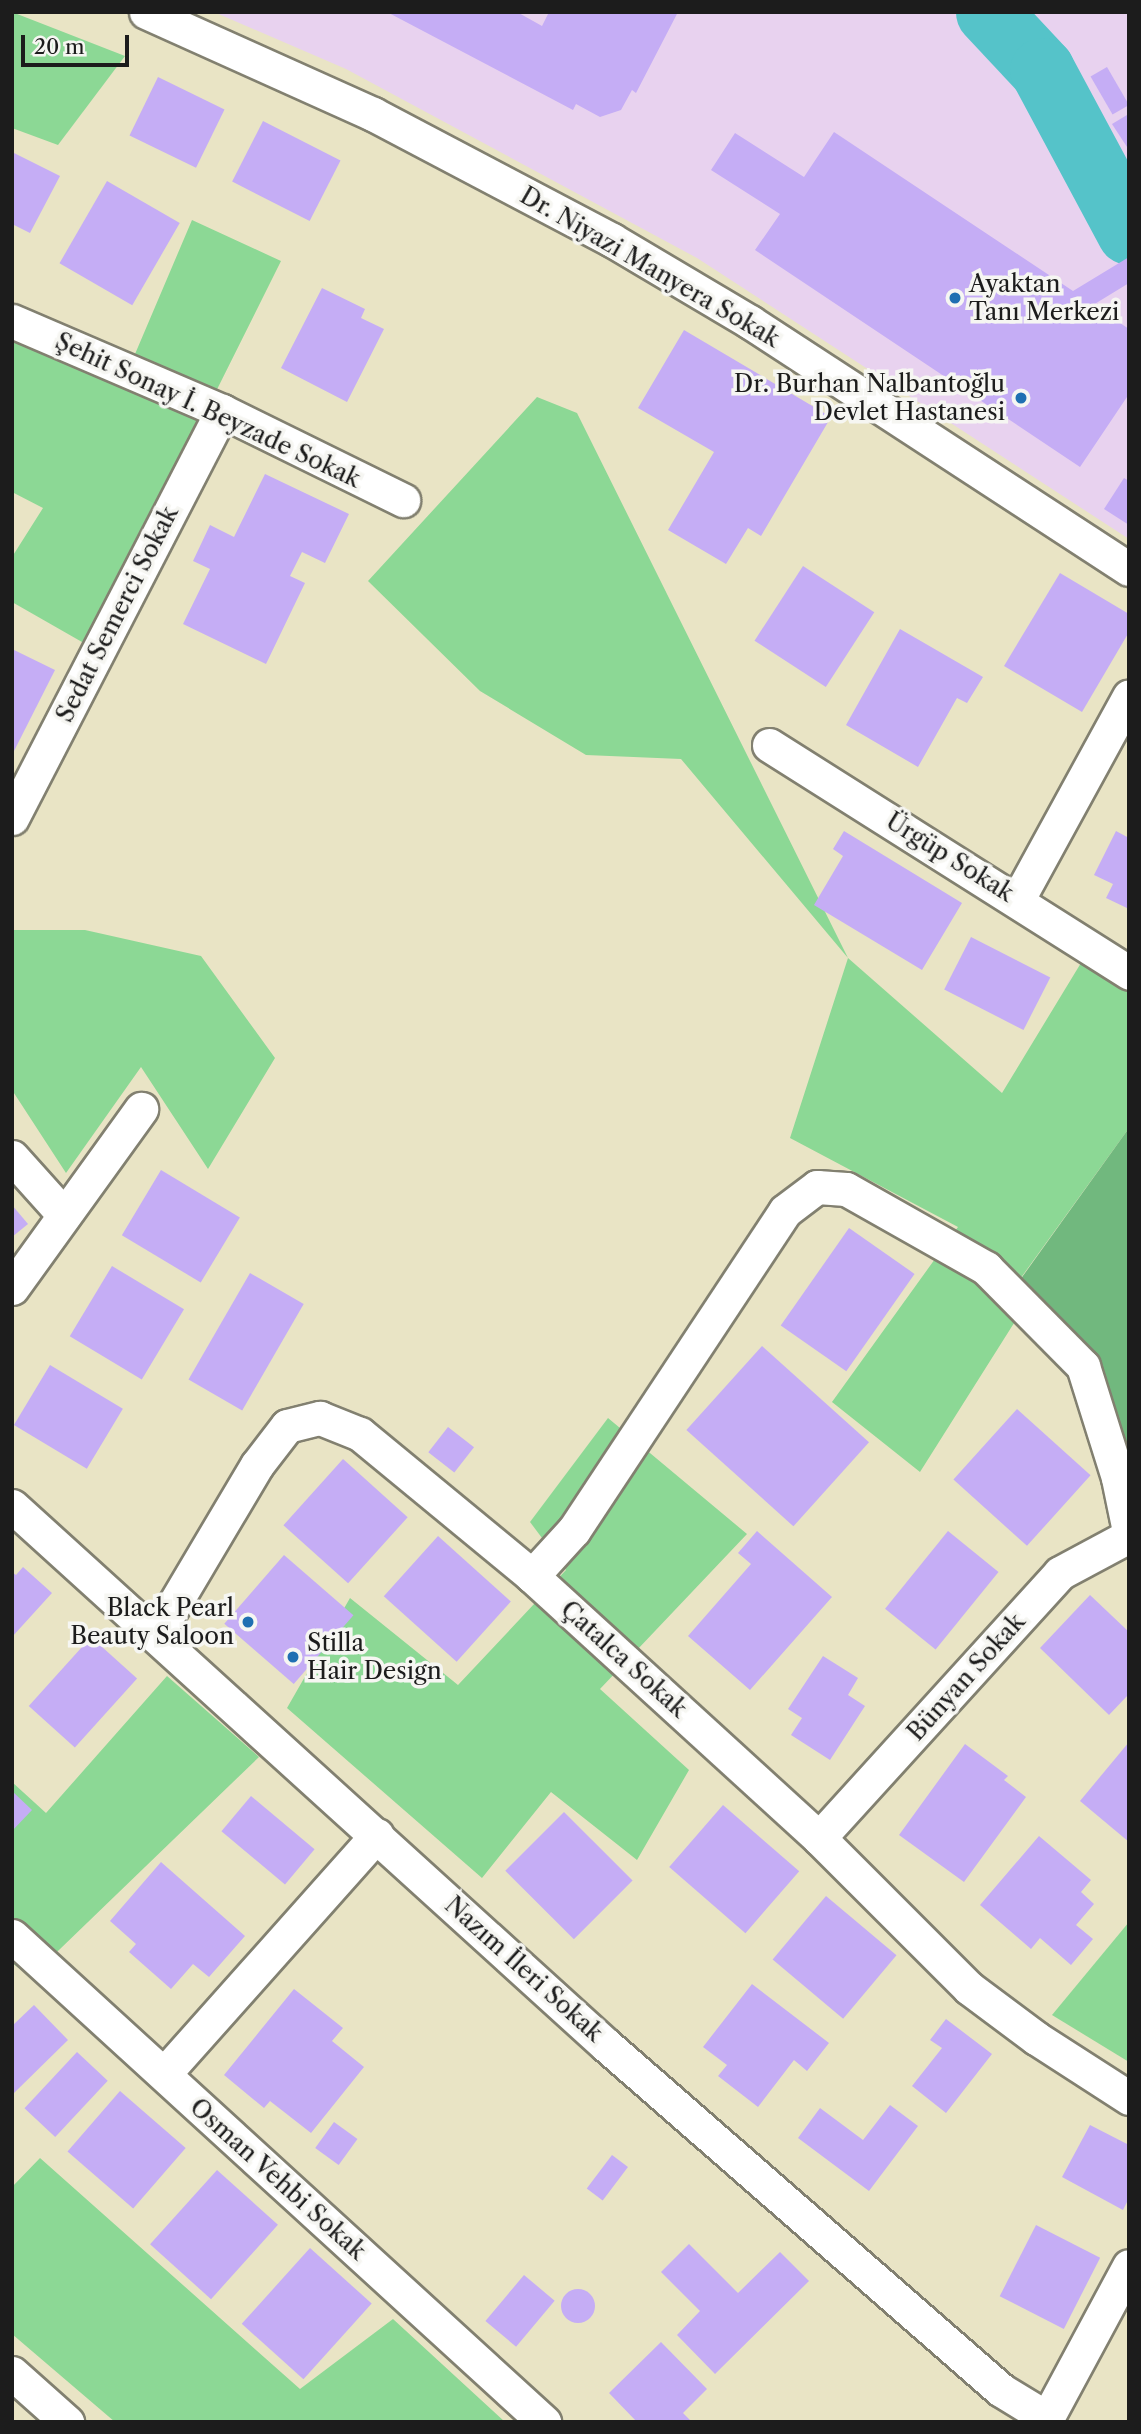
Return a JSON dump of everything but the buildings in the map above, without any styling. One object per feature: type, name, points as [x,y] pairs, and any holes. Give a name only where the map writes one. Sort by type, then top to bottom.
[{"type":"street","name":"Dr. Niyazi Manyera Sokak","points":[[146,12],[373,114],[612,240],[750,321],[1129,569]]},
{"type":"street","name":"Şehit Sonay İ. Beyzade Sokak","points":[[12,321],[222,411],[403,500]]},
{"type":"street","name":"Sedat Semerci Sokak","points":[[12,818],[222,411]]},
{"type":"street","points":[[1018,899],[1129,696]]},
{"type":"street","name":"Ürgüp Sokak","points":[[769,745],[1018,899],[1129,973]]},
{"type":"street","points":[[12,1289],[141,1109]]},
{"type":"street","points":[[12,1157],[64,1215]]},
{"type":"street","points":[[532,1576],[574,1530],[785,1210],[817,1187],[846,1189],[986,1268],[1083,1366],[1118,1478],[1129,1531]]},
{"type":"street","name":"Çatalca Sokak","points":[[156,1635],[257,1465],[287,1426],[320,1418],[360,1434],[532,1576],[819,1838],[969,1988],[1036,2038],[1129,2098]]},
{"type":"street","name":"Nazım İleri Sokak","points":[[12,1506],[606,2045],[1001,2390],[1046,2420]]},
{"type":"street","name":"Bünyan Sokak","points":[[819,1838],[1060,1573],[1129,1536]]},
{"type":"street","points":[[164,2074],[377,1835]]},
{"type":"street","name":"Osman Vehbi Sokak","points":[[12,1936],[544,2422]]},
{"type":"street","points":[[1046,2420],[1129,2266]]},
{"type":"street","points":[[12,2373],[67,2422]]},
{"type":"shaded area","name":"Dr. Burhan Nalbantoğlu Devlet Hastanesi","points":[[214,12],[1129,12],[1129,539],[697,258],[346,69]]},
{"type":"green space","points":[[12,12],[125,56],[58,145],[12,128]]},
{"type":"green space","points":[[192,220],[281,261],[89,646],[12,602],[12,557],[43,508],[12,492],[12,340],[121,387]]},
{"type":"green space","points":[[537,397],[577,413],[848,958],[681,759],[586,755],[480,691],[368,581]]},
{"type":"green space","points":[[12,930],[85,930],[201,956],[275,1058],[208,1169],[141,1067],[66,1173],[12,1090]]},
{"type":"green space","points":[[848,958],[1002,1093],[1084,958],[1129,989],[1129,1128],[1020,1279],[1033,1293],[920,1472],[832,1402],[958,1227],[790,1138]]},
{"type":"green space","points":[[1129,1128],[1129,1471],[1020,1280]]},
{"type":"green space","points":[[608,1418],[747,1534],[600,1689],[689,1770],[637,1860],[551,1792],[482,1878],[287,1708],[350,1598],[458,1685],[566,1570],[530,1522]]},
{"type":"green space","points":[[167,1676],[259,1757],[31,1977],[12,1963],[12,1782],[46,1813]]},
{"type":"green space","points":[[1129,1922],[1129,2062],[1052,2015]]},
{"type":"green space","points":[[40,2158],[300,2389],[393,2319],[505,2422],[115,2422],[12,2334],[12,2187]]},
{"type":"waterway","points":[[988,12],[1042,70],[1129,232]]},
{"type":"place","name":"Ayaktan Tanı Merkezi","points":[[955,298]]},
{"type":"place","name":"Dr. Burhan Nalbantoğlu Devlet Hastanesi","points":[[1021,398]]},
{"type":"place","name":"Black Pearl Beauty Saloon","points":[[248,1622]]},
{"type":"place","name":"Stilla Hair Design","points":[[293,1657]]}]
